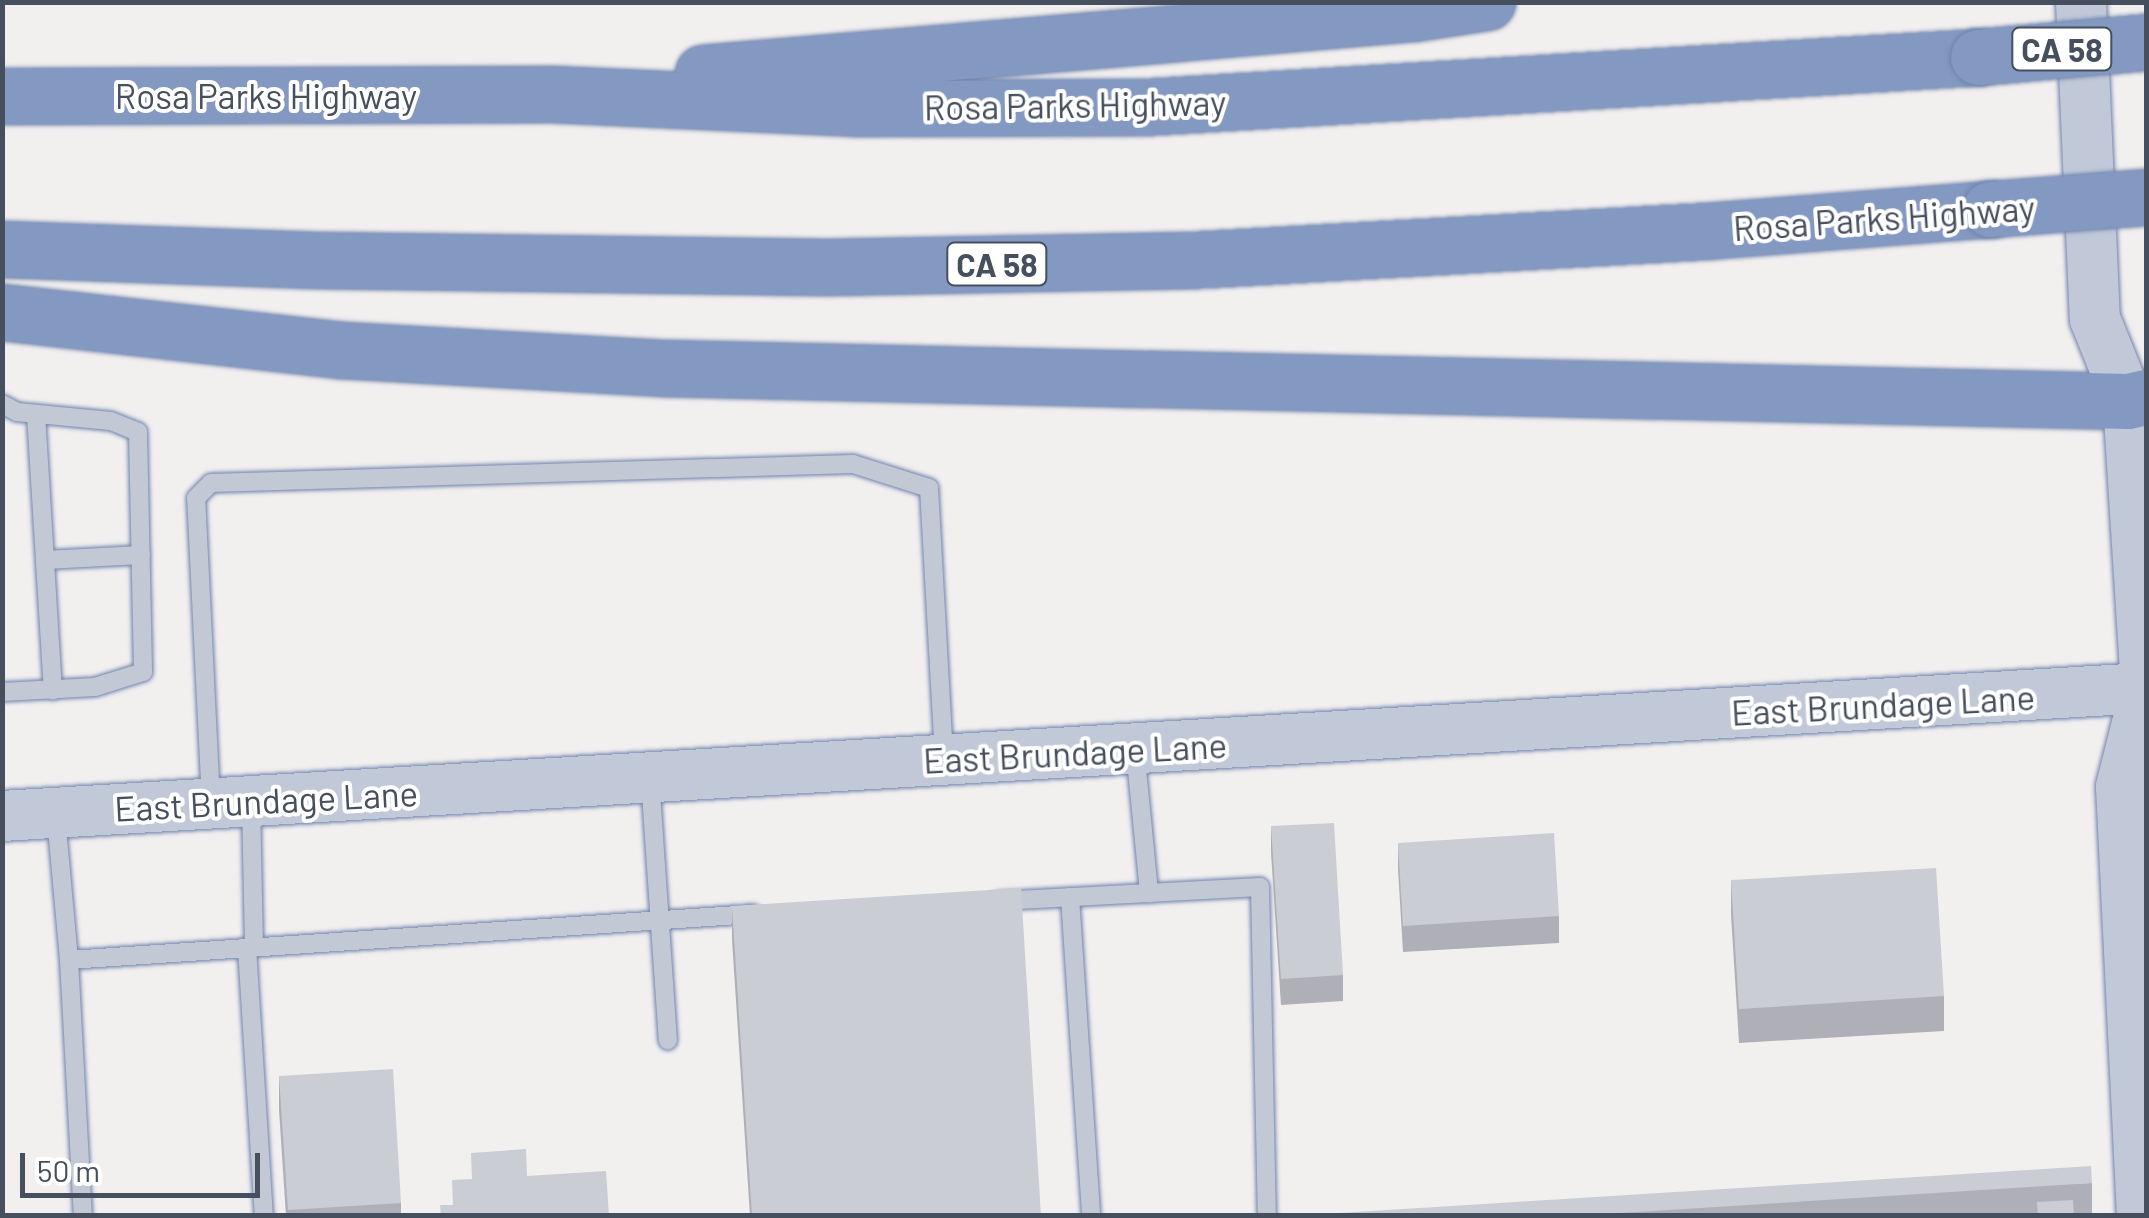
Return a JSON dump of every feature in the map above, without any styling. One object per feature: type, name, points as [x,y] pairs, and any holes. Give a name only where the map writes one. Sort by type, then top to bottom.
[{"type":"highway","points":[[552,94],[746,68],[1393,15],[1487,2]]},
{"type":"highway","name":"Rosa Parks Highway","points":[[2,96],[552,94],[858,108],[1144,107],[1978,57],[2146,42]]},
{"type":"highway","name":"Rosa Parks Highway","points":[[2,249],[316,260],[828,266],[1190,260],[1705,231],[2146,197]]},
{"type":"highway","points":[[2,312],[342,350],[570,364],[2140,386]]},
{"type":"main road","points":[[2081,2],[2096,319],[2140,386],[2146,689],[2121,786],[2142,1216]]},
{"type":"main road","name":"East Brundage Lane","points":[[2,816],[2146,689]]},
{"type":"lane","points":[[2,404],[36,414],[110,420],[138,432],[144,672],[96,688],[2,692]]},
{"type":"lane","points":[[36,414],[53,690]]},
{"type":"lane","points":[[264,1216],[250,948],[196,498],[211,484],[852,464],[929,488],[944,760]]},
{"type":"lane","points":[[45,560],[141,555]]},
{"type":"lane","points":[[1135,749],[1149,893]]},
{"type":"lane","points":[[650,778],[668,1040]]},
{"type":"lane","points":[[55,813],[69,960],[83,1216]]},
{"type":"lane","points":[[972,902],[1260,887],[1267,1216]]},
{"type":"lane","points":[[1070,897],[1091,1216]]},
{"type":"lane","points":[[69,960],[777,913]]},
{"type":"building","points":[[1334,823],[1343,975],[1281,979],[1271,826]]},
{"type":"building","points":[[1554,833],[1559,916],[1403,926],[1398,843]]},
{"type":"building","points":[[1936,868],[1944,996],[1739,1009],[1731,880]]},
{"type":"building","points":[[1021,888],[1041,1216],[752,1216],[732,906]]},
{"type":"building","points":[[393,1069],[401,1203],[288,1210],[279,1076]]},
{"type":"building","points":[[526,1149],[527,1176],[606,1171],[609,1216],[441,1216],[440,1205],[453,1205],[452,1180],[472,1179],[471,1153]]},
{"type":"building","points":[[2091,1166],[2092,1183],[1574,1216],[1291,1216]]},
{"type":"building","points":[[2073,1200],[2074,1216],[2038,1216],[2037,1202]]}]
